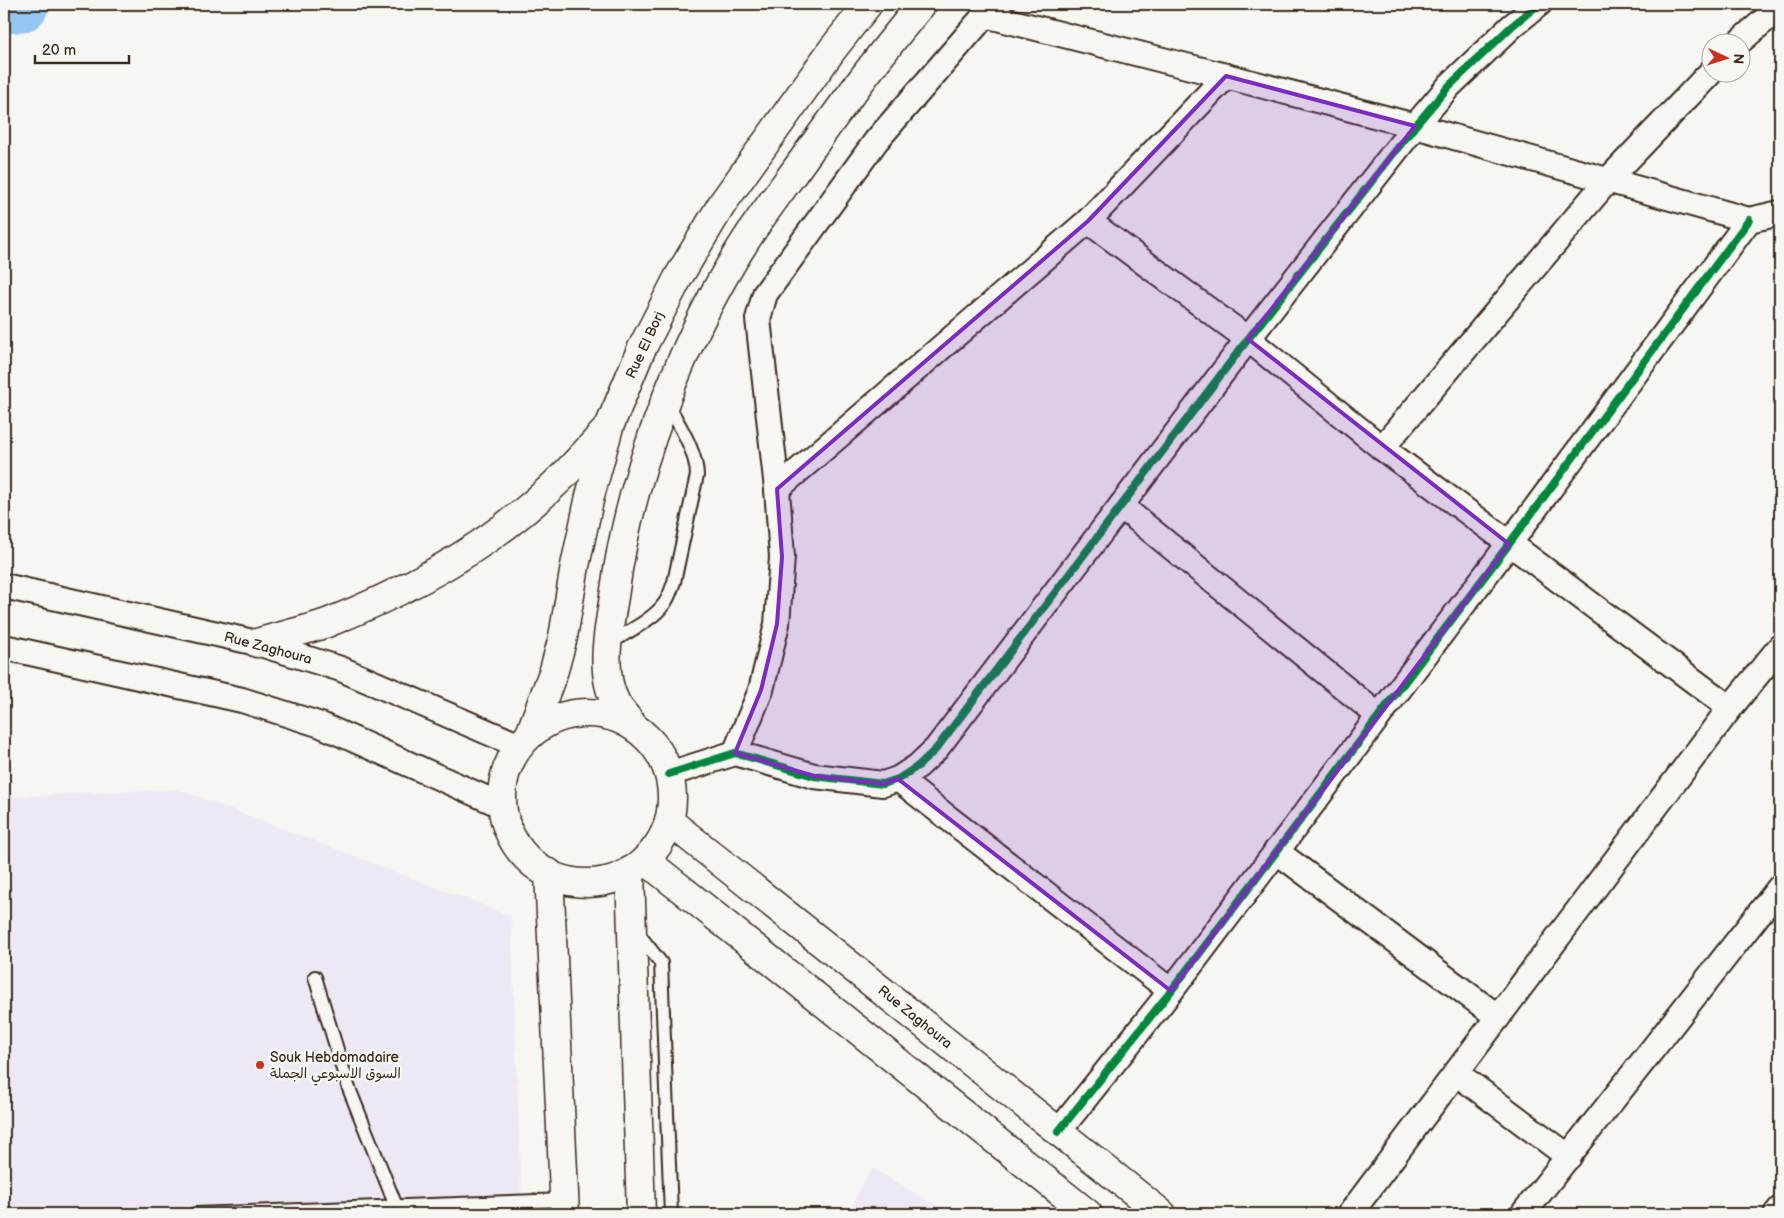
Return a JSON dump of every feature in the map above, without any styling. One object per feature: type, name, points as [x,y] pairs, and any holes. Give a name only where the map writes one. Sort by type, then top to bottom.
[{"type":"main road","name":"Rue El Borj","points":[[525,740],[554,670],[563,637],[576,558],[608,427],[641,350],[679,276],[722,204],[832,50],[868,4]]},
{"type":"main road","points":[[633,726],[608,714],[580,712],[554,719],[525,740],[509,764],[503,785],[503,806],[508,826],[517,846],[531,862],[549,874],[569,881],[590,883],[611,880],[638,866],[660,842],[669,820],[672,797],[669,774],[656,746],[633,726],[616,702],[606,674],[618,561],[638,480],[666,401],[689,345],[716,292],[746,240],[865,73],[922,4]]},
{"type":"main road","points":[[257,643],[325,624],[389,597],[450,563],[508,524],[561,478],[608,427]]},
{"type":"main road","name":"Rue Zaghoura","points":[[669,820],[1162,1214]]},
{"type":"main road","points":[[638,866],[632,926],[641,1214]]},
{"type":"main road","points":[[638,866],[1088,1214]]},
{"type":"main road","points":[[549,874],[565,1207]]},
{"type":"street","points":[[669,774],[735,752],[814,776],[883,784],[898,779],[918,766],[936,749],[1248,338],[1416,126],[1449,86],[1512,26],[1539,4]]},
{"type":"street","points":[[1751,32],[1780,6]]},
{"type":"street","points":[[735,752],[761,690],[777,624],[782,557],[777,489],[758,319],[765,294],[876,141],[992,9],[1226,76],[1416,126],[1749,220],[1780,213]]},
{"type":"street","points":[[777,489],[1088,221],[1226,76]]},
{"type":"street","points":[[1382,448],[1607,181],[1702,82]]},
{"type":"street","points":[[1058,1132],[1171,991],[1510,544],[1749,220]]},
{"type":"street","points":[[1088,221],[1248,338],[1382,448],[1730,708]]},
{"type":"street","points":[[1121,506],[1379,716]]},
{"type":"street","name":"Rue Zaghoura","points":[[4,586],[257,643],[341,669],[525,740]]},
{"type":"street","points":[[4,647],[242,700],[321,725],[503,806]]},
{"type":"street","points":[[1350,1214],[1730,708],[1778,654]]},
{"type":"street","points":[[898,779],[1171,991]]},
{"type":"street","points":[[1276,851],[1498,1017]]},
{"type":"street","points":[[1523,1214],[1780,887]]},
{"type":"street","points":[[1456,1073],[1569,1157]]},
{"type":"street","points":[[1776,1214],[1780,1209]]},
{"type":"lane","points":[[608,644],[656,614],[670,594],[674,582],[698,476],[697,464],[693,453],[666,401]]},
{"type":"lane","points":[[632,926],[661,963],[672,1214]]},
{"type":"lane","points":[[315,977],[348,1086],[396,1206]]},
{"type":"lane","points":[[195,1214],[319,1212],[396,1206],[450,1209],[565,1207]]},
{"type":"highlighted area","points":[[1226,76],[1415,126],[1248,339],[1509,544],[1171,991],[898,779],[883,784],[814,776],[735,753],[761,690],[777,624],[782,557],[777,489],[1088,221]]},
{"type":"shaded area","name":"Souk Hebdomadaire السوق الاسبوعي الجملة","points":[[178,789],[511,916],[522,1214],[4,1214],[4,797]]},
{"type":"shaded area","points":[[872,1168],[951,1214],[850,1214],[858,1192]]},
{"type":"waterway","points":[[4,6],[21,4]]},
{"type":"cycle path","points":[[669,774],[735,753],[814,776],[883,784],[898,779],[918,766],[936,749],[1248,339],[1415,126],[1449,86],[1512,26],[1539,4]]},
{"type":"cycle path","points":[[1058,1132],[1171,991],[1509,544],[1749,220]]},
{"type":"place","name":"Souk Hebdomadaire السوق الاسبوعي الجملة","points":[[260,1065]]}]
